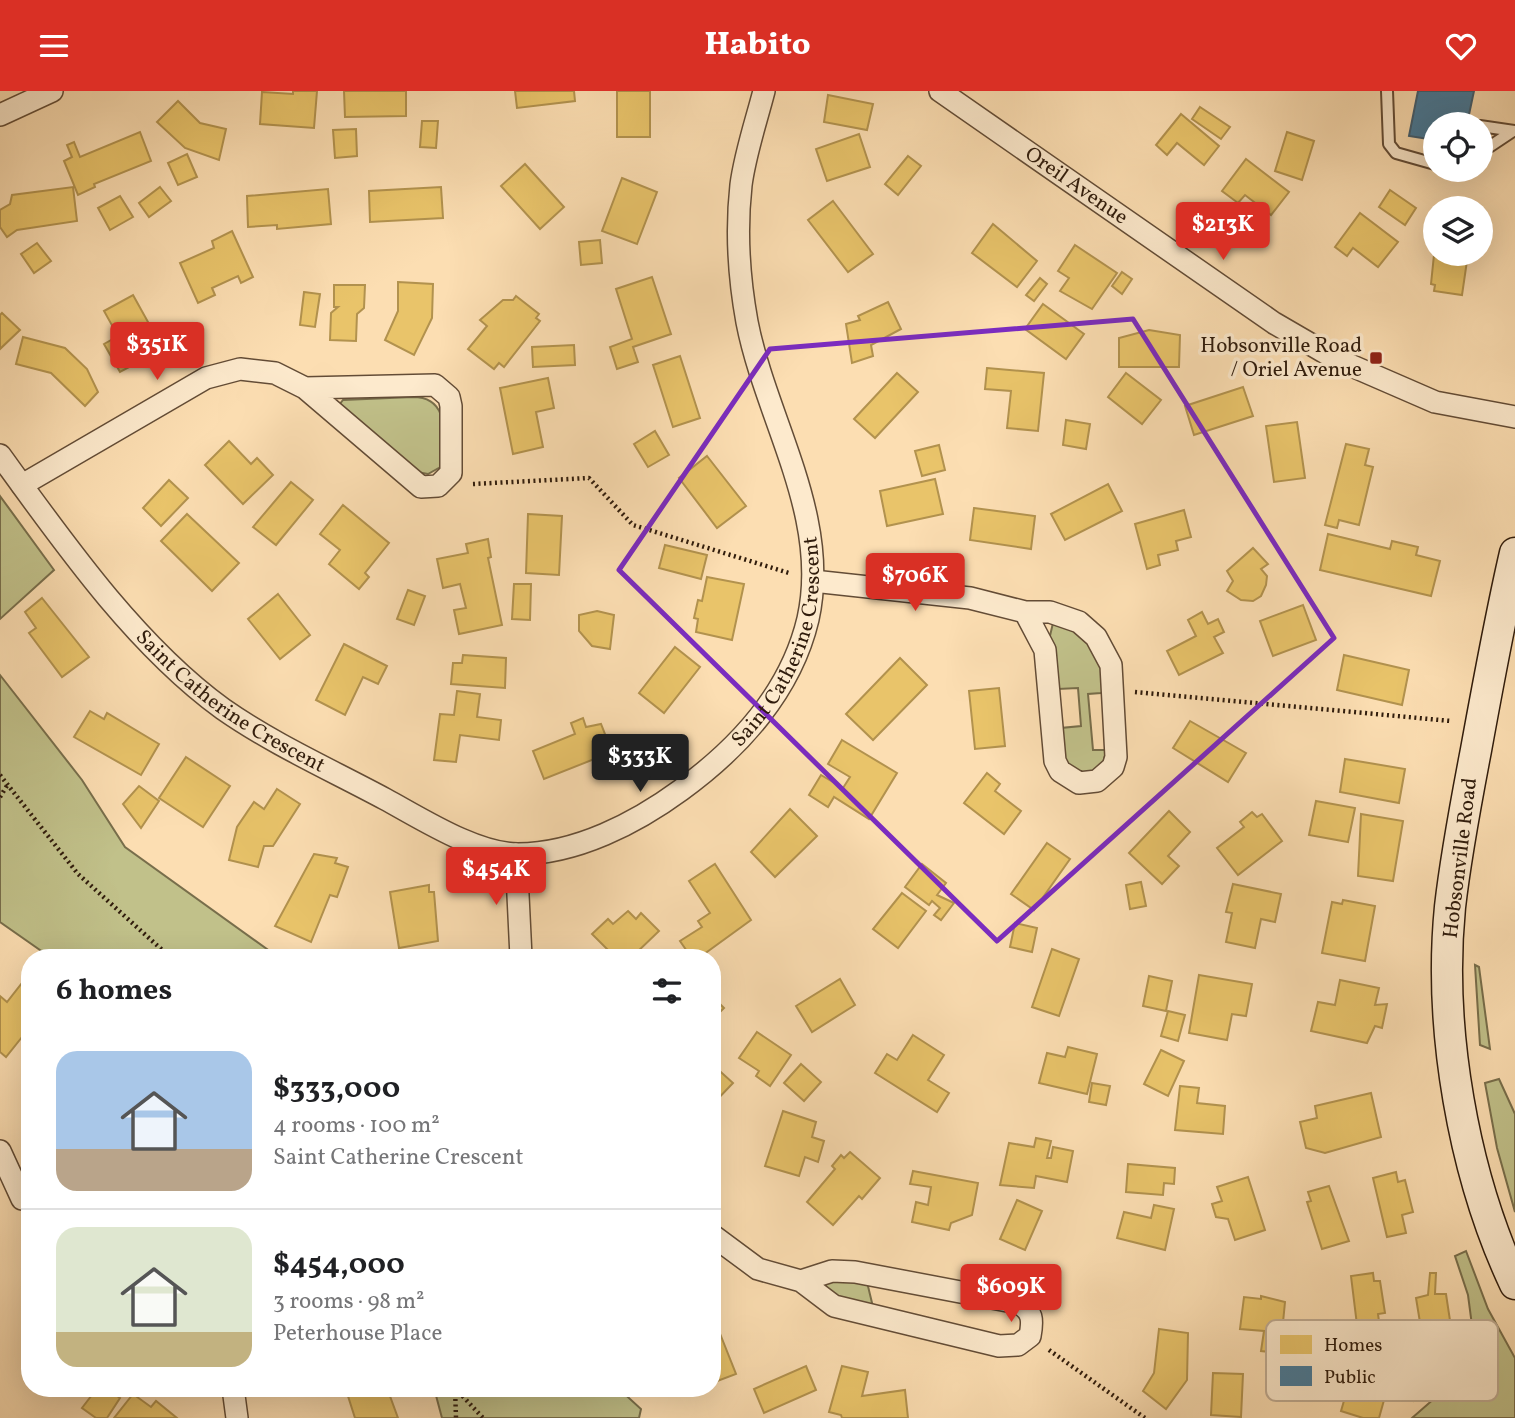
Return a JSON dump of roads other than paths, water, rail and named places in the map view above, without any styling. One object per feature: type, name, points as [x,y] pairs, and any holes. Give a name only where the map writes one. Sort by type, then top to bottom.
[{"type":"main road","name":"Hobsonville Road","points":[[1515,553],[1468,789],[1450,908],[1449,1003],[1457,1086],[1472,1162],[1501,1254],[1515,1284]]},
{"type":"street","points":[[0,115],[52,91]]},
{"type":"street","name":"Saint Catherine Crescent","points":[[0,455],[97,585],[183,676],[222,708],[255,729],[446,832],[487,848],[516,854],[590,840],[653,811],[704,774],[757,724],[783,679],[807,621],[803,577],[807,518],[748,324],[739,249],[741,183],[764,91]]},
{"type":"street","name":"Oreil Avenue","points":[[940,91],[1274,323],[1326,353],[1435,402],[1515,417]]},
{"type":"street","points":[[22,485],[206,378],[240,369],[275,373],[305,388],[421,488],[438,486],[451,473],[451,406],[449,397],[435,386],[305,388]]},
{"type":"street","points":[[803,577],[970,598],[1025,612],[1050,612],[1079,622],[1096,638],[1111,665],[1116,757],[1113,767],[1097,781],[1079,783],[1068,778],[1055,761],[1045,650],[1025,612]]},
{"type":"street","points":[[516,854],[521,949]]},
{"type":"street","points":[[0,1151],[21,1192]]},
{"type":"street","points":[[0,1191],[21,1200]]},
{"type":"street","points":[[721,1242],[758,1269],[802,1281],[834,1305],[999,1346],[1018,1345],[1030,1336],[1033,1321],[1027,1308],[1018,1303],[855,1272],[832,1271],[802,1281]]},
{"type":"street","points":[[234,1397],[237,1418]]},
{"type":"lane","points":[[1387,91],[1389,144],[1396,153],[1423,161]]},
{"type":"lane","points":[[1493,128],[1514,131]]},
{"type":"lane","points":[[1493,145],[1514,131]]},
{"type":"place","name":"Hobsonville Road / Oriel Avenue","points":[[1376,358]]}]
